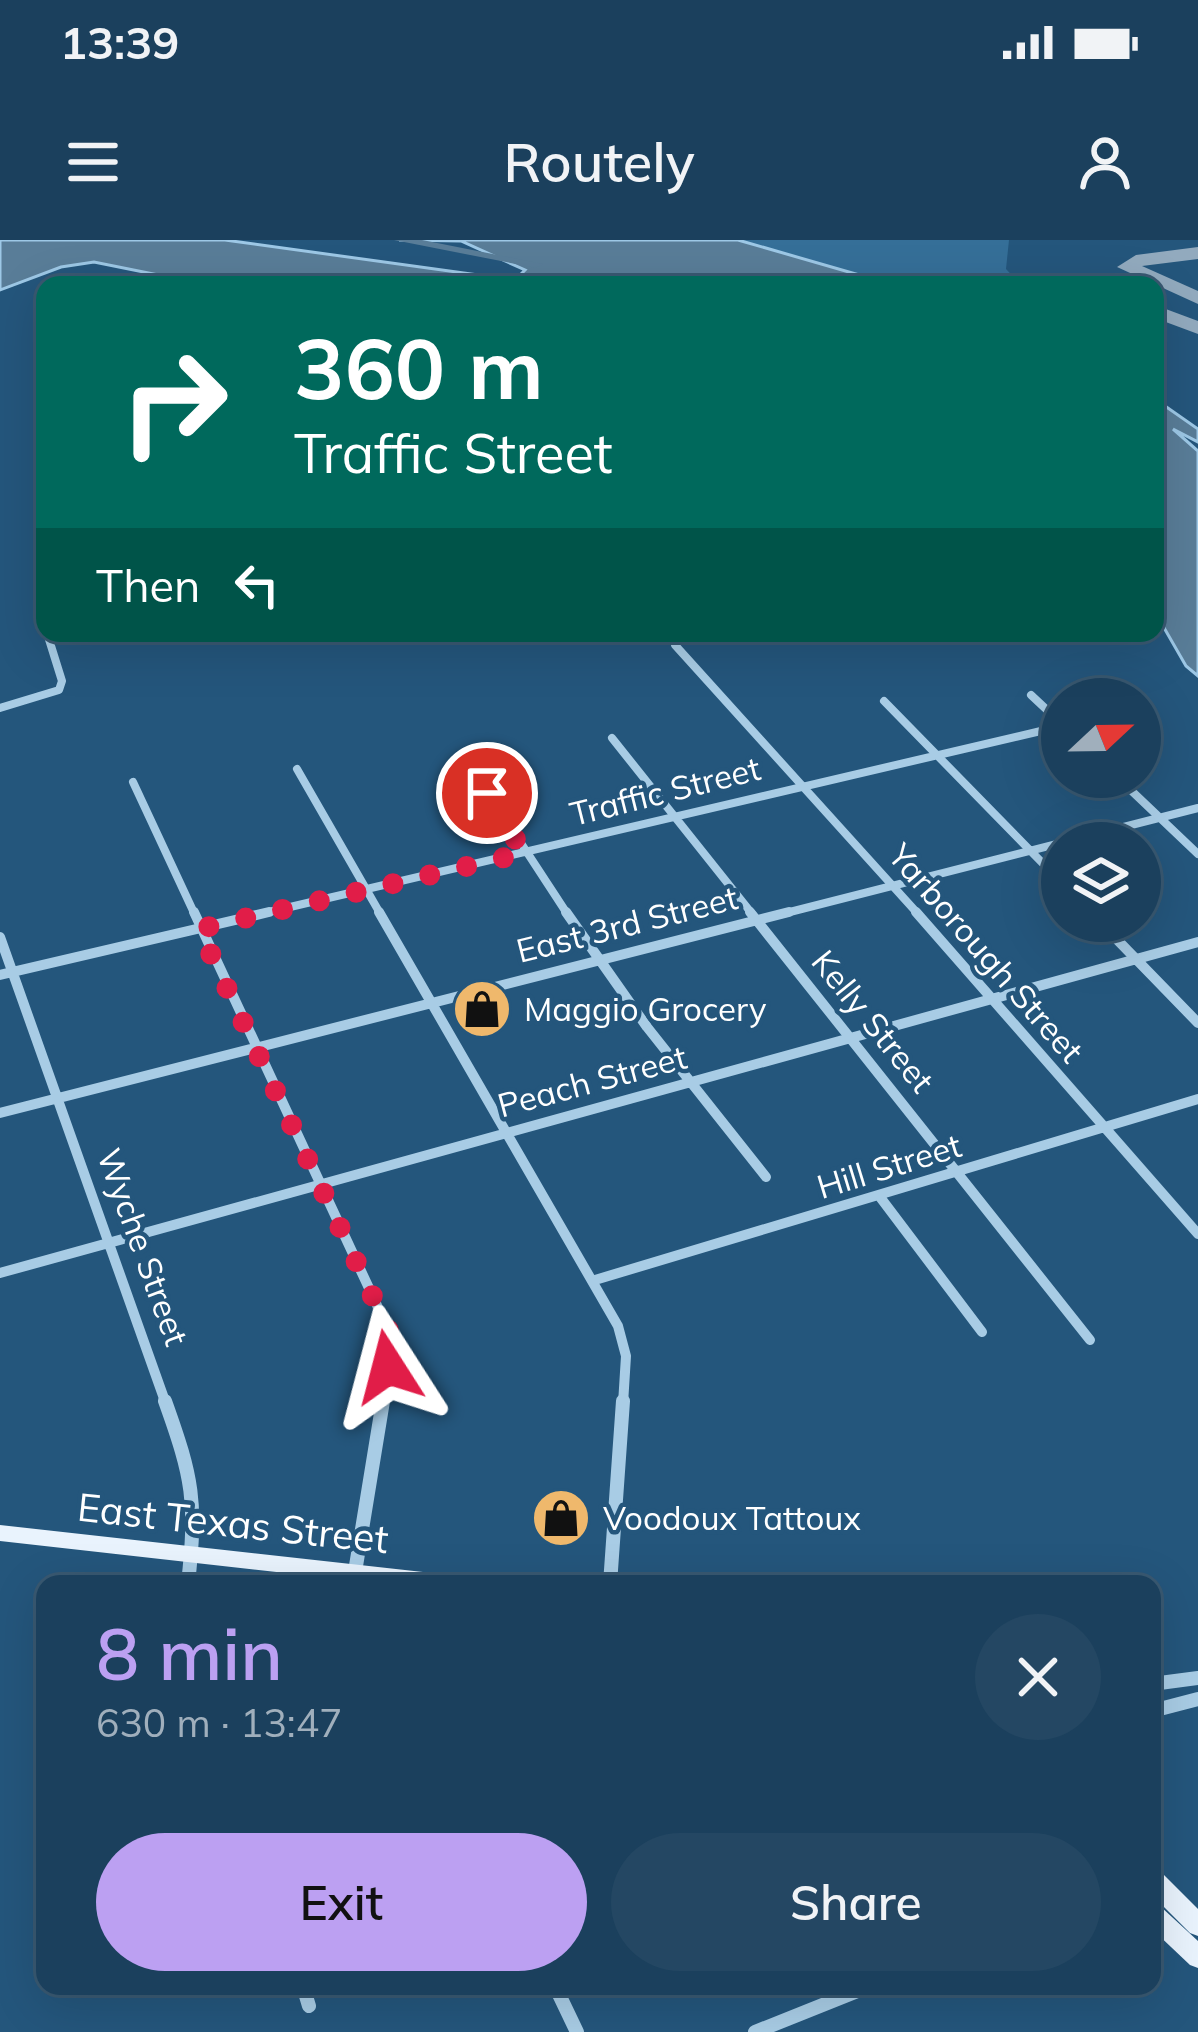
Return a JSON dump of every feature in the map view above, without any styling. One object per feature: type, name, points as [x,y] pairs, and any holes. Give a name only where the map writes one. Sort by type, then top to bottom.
[{"type":"main road","name":"East Texas Street","points":[[0,1533],[382,1575]]},
{"type":"main road","points":[[1161,1888],[1198,1925]]},
{"type":"main road","points":[[1161,1922],[1198,1957]]},
{"type":"street","points":[[0,708],[59,690],[62,681],[50,642]]},
{"type":"street","name":"Yarborough Street","points":[[677,642],[1198,1234]]},
{"type":"street","points":[[1031,695],[1041,705]]},
{"type":"street","points":[[884,701],[1041,861]]},
{"type":"street","name":"Traffic Street","points":[[6,974],[1041,730]]},
{"type":"street","name":"Kelly Street","points":[[612,738],[1090,1340]]},
{"type":"street","points":[[468,762],[524,853],[686,1083],[766,1177]]},
{"type":"street","points":[[297,769],[618,1326],[626,1356],[611,1575]]},
{"type":"street","points":[[133,782],[322,1184],[392,1346],[356,1572]]},
{"type":"street","points":[[1139,798],[1198,854]]},
{"type":"street","name":"East 3rd Street","points":[[0,1113],[1198,808]]},
{"type":"street","name":"Wyche Street","points":[[0,937],[6,974],[58,1098],[189,1468],[196,1512],[190,1575]]},
{"type":"street","points":[[1119,942],[1198,1023]]},
{"type":"street","name":"Peach Street","points":[[0,1273],[1198,942]]},
{"type":"street","name":"Hill Street","points":[[595,1280],[1198,1099]]},
{"type":"street","points":[[880,1197],[982,1332]]},
{"type":"street","points":[[1161,1683],[1198,1678]]},
{"type":"street","points":[[1161,1709],[1198,1699]]},
{"type":"street","points":[[306,1995],[309,2006]]},
{"type":"street","points":[[559,1995],[577,2032]]},
{"type":"street","points":[[755,2032],[848,1995]]},
{"type":"shaded area","points":[[0,240],[225,240],[486,276],[163,276],[94,262],[61,267],[0,290]]},
{"type":"shaded area","points":[[399,240],[738,240],[863,276],[519,276],[525,270],[461,241]]},
{"type":"shaded area","points":[[738,240],[1009,240],[1006,269],[1013,276],[863,276]]},
{"type":"shaded area","points":[[1164,405],[1198,429],[1198,442],[1173,429],[1198,451],[1198,676],[1186,666],[1164,628]]},
{"type":"building","points":[[491,986],[498,998],[471,1004],[465,993]]},
{"type":"waterway","points":[[400,240],[536,264]]},
{"type":"taxiway","points":[[1148,276],[1127,267],[1136,261],[1198,253]]},
{"type":"taxiway","points":[[1164,283],[1198,298]]},
{"type":"taxiway","points":[[1164,315],[1198,328]]},
{"type":"place","name":"Maggio Grocery","points":[[482,1009]]},
{"type":"place","name":"Voodoux Tattoux","points":[[561,1518]]},
{"type":"route","points":[[388,1367],[392,1346],[388,1329],[199,929],[524,853],[487,793]]}]
